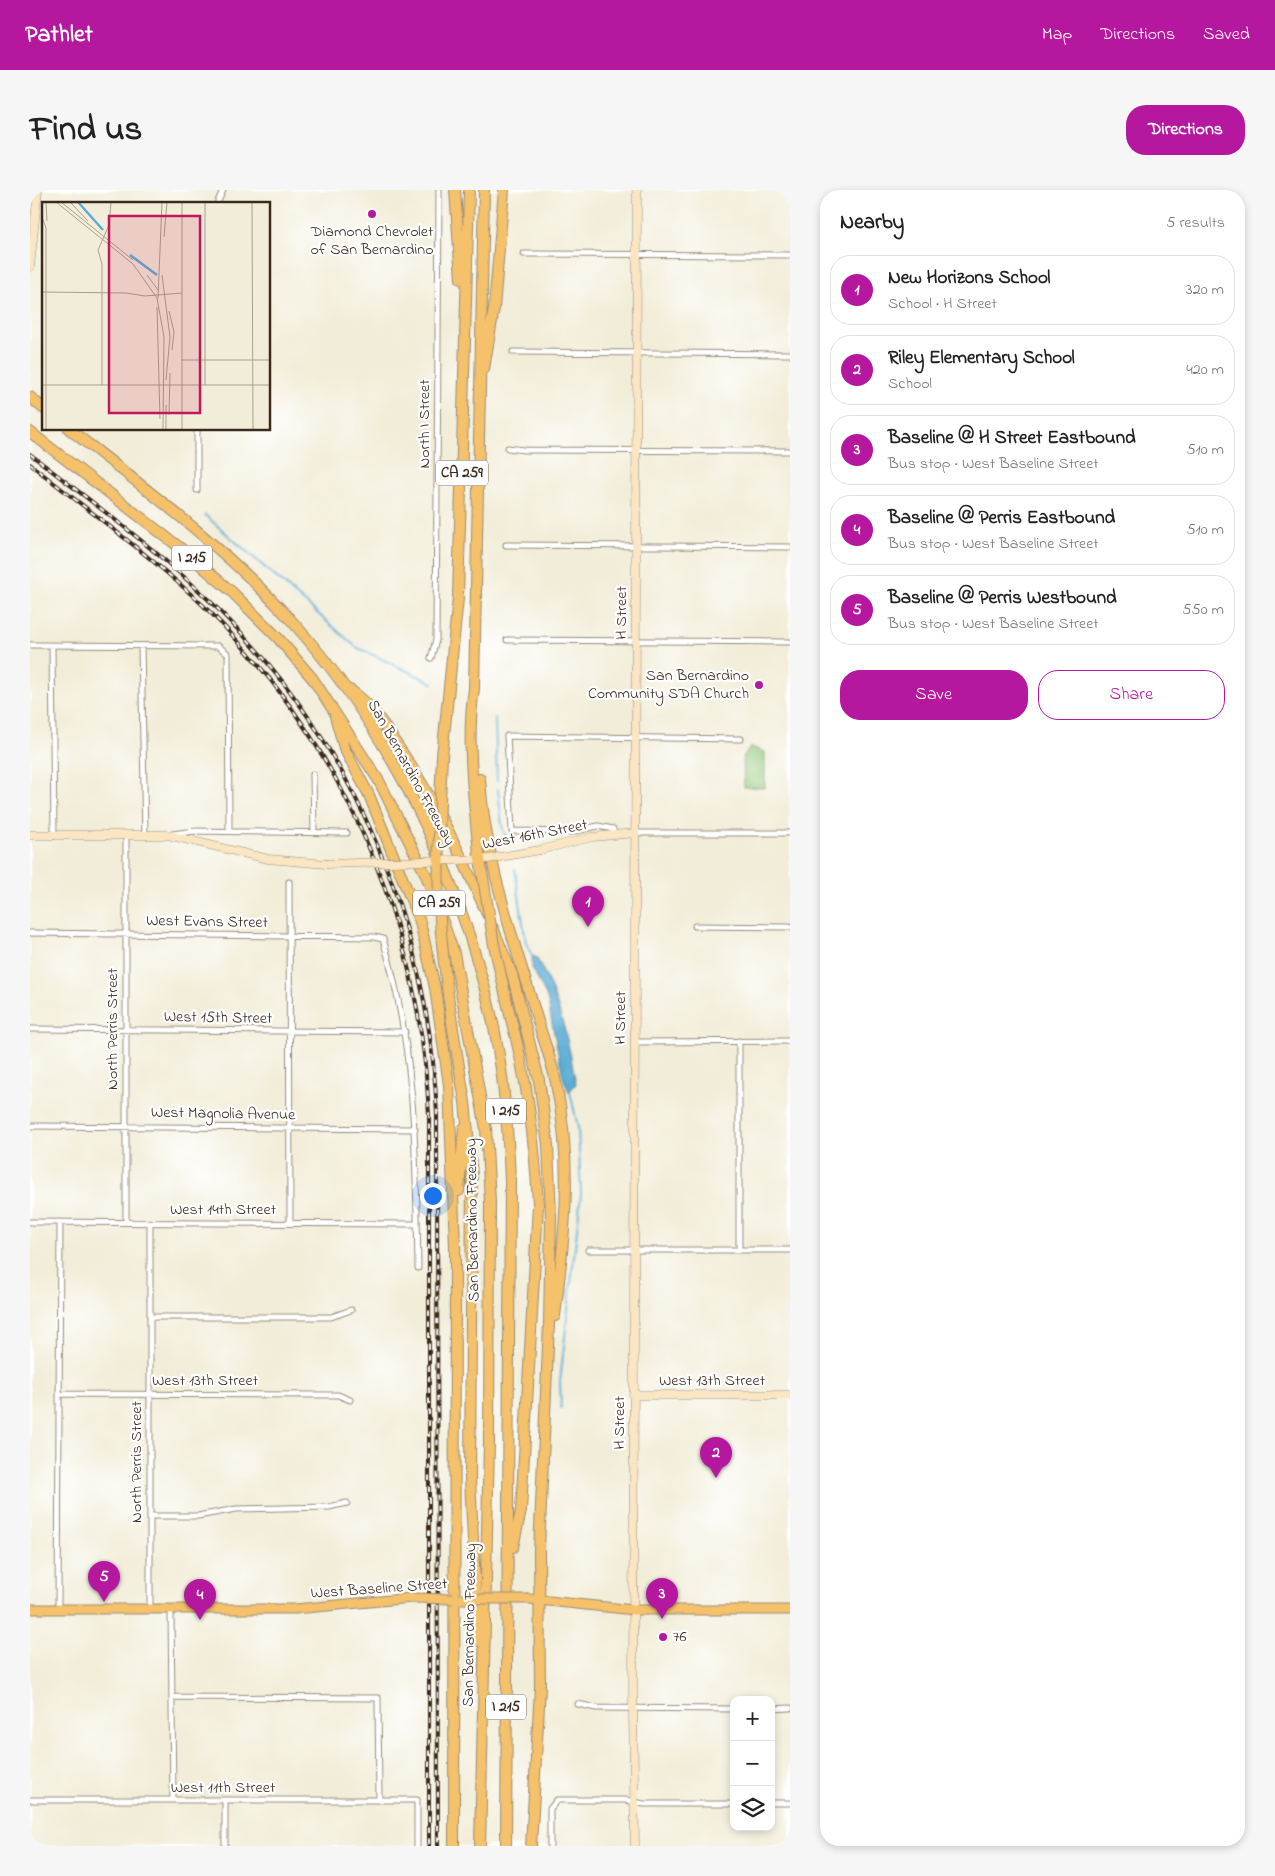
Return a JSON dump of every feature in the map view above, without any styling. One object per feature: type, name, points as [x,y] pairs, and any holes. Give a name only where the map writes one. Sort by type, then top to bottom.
[{"type":"highway","points":[[455,190],[465,321]]},
{"type":"highway","name":"CA 259","points":[[465,1102],[446,985],[439,901],[438,833],[442,756],[458,598],[469,190]]},
{"type":"highway","name":"CA 259","points":[[474,689],[484,190]]},
{"type":"highway","points":[[479,402],[494,308],[504,190]]},
{"type":"highway","points":[[30,397],[42,407]]},
{"type":"highway","name":"San Bernardino Freeway","points":[[70,430],[183,516],[235,563],[290,619],[347,689],[390,759],[420,814],[440,857],[478,964],[495,1036],[508,1125],[510,1181],[506,1846]]},
{"type":"highway","name":"San Bernardino Freeway","points":[[30,432],[183,550],[232,592],[278,638],[313,679],[333,707],[379,781],[426,875],[454,953],[485,1120],[490,1226],[489,1444],[480,1846]]},
{"type":"highway","points":[[347,689],[365,700],[418,775],[468,869],[512,974],[539,1080],[548,1145],[551,1216],[549,1324],[540,1502],[540,1688],[531,1846]]},
{"type":"highway","points":[[474,689],[471,707],[474,807],[479,854],[494,945],[527,1089],[536,1154],[538,1205],[520,1512],[508,1567]]},
{"type":"highway","points":[[474,689],[480,790],[488,841],[498,886],[556,1080],[563,1118],[567,1162],[565,1231],[555,1319],[549,1324]]},
{"type":"highway","points":[[333,707],[344,748],[369,795],[414,906],[428,955],[441,1024],[450,1099],[455,1247],[454,1846]]},
{"type":"highway","points":[[455,1247],[465,1102]]},
{"type":"highway","points":[[465,1102],[473,1208],[470,1478],[483,1722]]},
{"type":"main road","name":"West Baseline Street","points":[[30,1609],[295,1609],[412,1598],[528,1599],[634,1610],[790,1610]]},
{"type":"street","points":[[30,267],[38,190]]},
{"type":"street","points":[[218,202],[223,190]]},
{"type":"street","name":"North I Street","points":[[431,658],[436,640],[440,190]]},
{"type":"street","name":"H Street","points":[[635,1846],[633,1709],[637,190]]},
{"type":"street","points":[[524,254],[790,256]]},
{"type":"street","points":[[513,352],[790,354]]},
{"type":"street","points":[[198,430],[198,490]]},
{"type":"street","points":[[508,448],[523,450],[790,451]]},
{"type":"street","points":[[506,544],[790,547]]},
{"type":"street","points":[[507,640],[790,642]]},
{"type":"street","points":[[30,645],[218,646],[228,654],[229,832]]},
{"type":"street","points":[[52,646],[54,836]]},
{"type":"street","points":[[141,646],[145,835]]},
{"type":"street","points":[[614,834],[610,828],[598,826],[571,832],[512,831],[507,736],[741,739]]},
{"type":"street","points":[[313,774],[314,832]]},
{"type":"street","name":"West 16th Street","points":[[30,835],[168,835],[195,831],[347,833]]},
{"type":"street","name":"West 16th Street","points":[[168,835],[268,859],[326,864],[488,859],[614,834],[790,833]]},
{"type":"street","name":"North Perris Street","points":[[126,835],[126,1222]]},
{"type":"street","points":[[289,882],[290,1223]]},
{"type":"street","points":[[695,926],[790,926]]},
{"type":"street","name":"West Evans Street","points":[[30,933],[289,935],[374,937],[383,939],[395,981],[405,1032]]},
{"type":"street","name":"West 15th Street","points":[[30,1029],[405,1032]]},
{"type":"street","points":[[405,1032],[416,1128],[418,1268]]},
{"type":"street","points":[[738,1041],[739,1250]]},
{"type":"street","points":[[635,1042],[790,1041]]},
{"type":"street","name":"West Magnolia Avenue","points":[[30,1126],[416,1128]]},
{"type":"street","name":"West 14th Street","points":[[30,1222],[417,1224]]},
{"type":"street","points":[[58,1609],[60,1222]]},
{"type":"street","name":"North Perris Street","points":[[150,1223],[150,1610]]},
{"type":"street","points":[[588,1250],[790,1250]]},
{"type":"street","points":[[150,1317],[331,1317],[351,1310]]},
{"type":"street","name":"West 13th Street","points":[[59,1394],[338,1395],[350,1400]]},
{"type":"street","name":"West 13th Street","points":[[634,1395],[790,1394]]},
{"type":"street","points":[[150,1516],[198,1516],[236,1509],[329,1507],[347,1503]]},
{"type":"street","points":[[171,1610],[173,1800]]},
{"type":"street","points":[[172,1697],[378,1698],[379,1800]]},
{"type":"street","points":[[578,1704],[596,1708],[730,1709]]},
{"type":"street","points":[[775,1708],[790,1708]]},
{"type":"street","name":"West 11th Street","points":[[30,1800],[416,1800],[417,1846]]},
{"type":"street","points":[[550,1846],[550,1809],[557,1800],[634,1802],[644,1804],[730,1804]]},
{"type":"street","points":[[225,1801],[225,1846]]},
{"type":"street","points":[[775,1803],[790,1803]]},
{"type":"green space","points":[[751,747],[765,752],[765,788],[744,787],[743,757]]},
{"type":"water","points":[[532,956],[536,957],[544,972],[562,1019],[576,1084],[569,1092],[563,1078],[547,998],[532,968]]},
{"type":"waterway","points":[[205,515],[356,647],[433,683]]},
{"type":"waterway","points":[[495,718],[497,781]]},
{"type":"waterway","points":[[498,789],[502,826],[508,844]]},
{"type":"waterway","points":[[515,869],[526,943],[532,956]]},
{"type":"waterway","points":[[561,1408],[560,1382],[581,1194],[578,1127],[570,1092]]},
{"type":"railway","points":[[30,454],[174,568],[218,609],[266,661],[308,718],[345,778],[376,841],[400,907],[419,975],[431,1044],[437,1115],[438,1846]]},
{"type":"railway","points":[[30,464],[169,574],[212,614],[259,666],[301,722],[337,782],[367,844],[392,909],[410,976],[423,1045],[429,1115],[429,1846]]},
{"type":"place","name":"Diamond Chevrolet of San Bernardino","points":[[372,214]]},
{"type":"place","name":"San Bernardino Community SDA Church","points":[[759,685]]},
{"type":"place","name":"New Horizons School","points":[[588,927]]},
{"type":"place","name":"Riley Elementary School","points":[[716,1478]]},
{"type":"place","name":"Baseline @ Perris Westbound","points":[[104,1602]]},
{"type":"place","name":"Baseline @ H Street Eastbound","points":[[662,1619]]},
{"type":"place","name":"Baseline @ Perris Eastbound","points":[[200,1620]]},
{"type":"place","name":"76","points":[[663,1637]]}]
